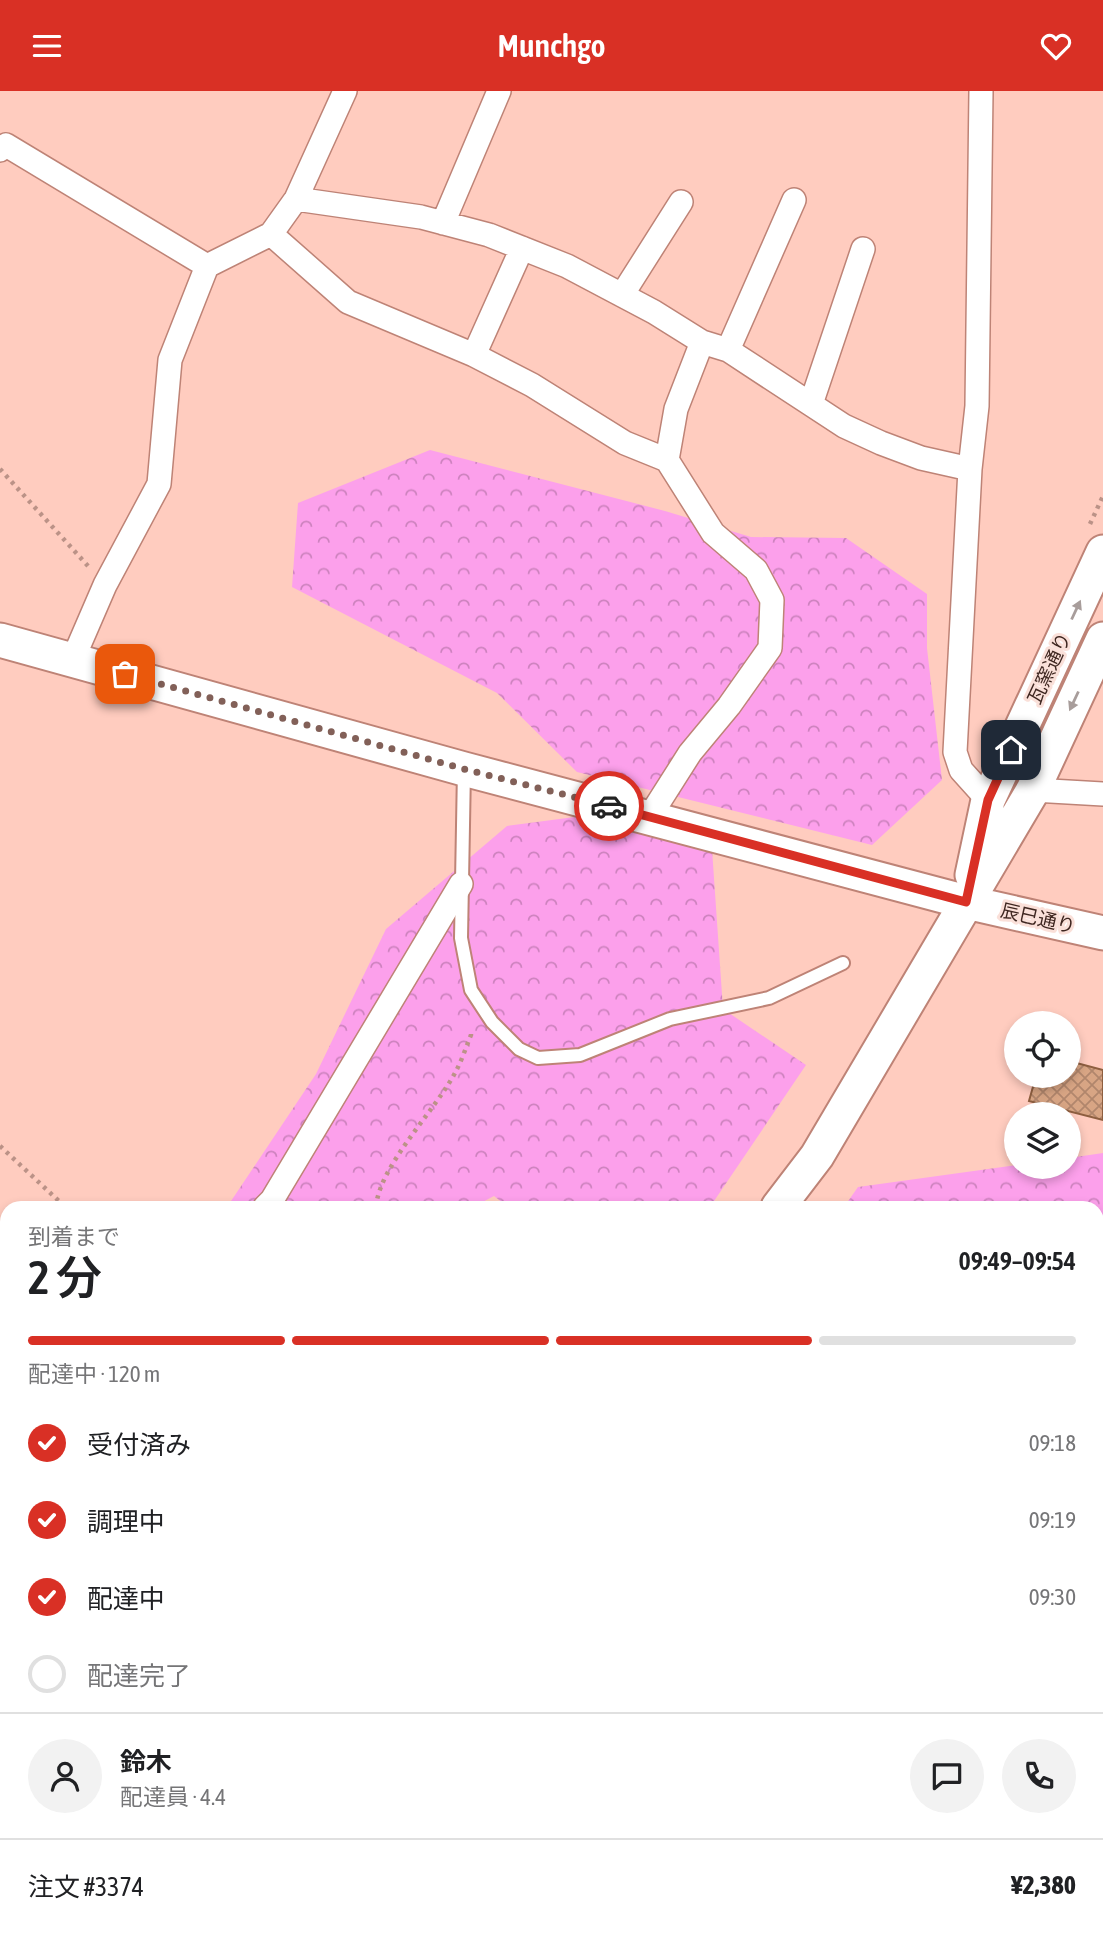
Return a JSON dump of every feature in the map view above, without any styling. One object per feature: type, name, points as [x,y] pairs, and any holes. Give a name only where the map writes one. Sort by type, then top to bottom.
[{"type":"street","points":[[73,659],[104,585],[159,484],[170,360],[207,266],[271,234],[296,199],[345,91]]},
{"type":"street","points":[[443,223],[499,91]]},
{"type":"street","points":[[981,91],[977,406],[970,468],[955,752],[961,770],[988,800]]},
{"type":"street","points":[[0,150],[6,145],[207,266]]},
{"type":"street","points":[[296,199],[421,217],[489,235],[522,248],[567,266],[702,342],[728,350],[844,426],[921,458],[970,468]]},
{"type":"street","points":[[728,350],[794,200]]},
{"type":"street","points":[[622,295],[681,202]]},
{"type":"street","points":[[271,234],[348,302],[474,355],[532,385],[625,443],[667,460],[713,533],[756,570],[772,600],[770,648],[729,706],[690,753],[650,817]]},
{"type":"street","points":[[474,355],[522,248]]},
{"type":"street","points":[[811,404],[863,249]]},
{"type":"street","points":[[667,460],[676,409],[702,342]]},
{"type":"street","name":"瓦窯通り","points":[[966,902],[988,800],[1103,552]]},
{"type":"street","name":"辰巳通り","points":[[0,639],[464,769],[966,902],[1103,933]]},
{"type":"street","name":"瓦窯通り","points":[[966,902],[1033,790],[1103,639]]},
{"type":"street","points":[[1033,790],[1103,794]]},
{"type":"street","points":[[271,1201],[461,884]]},
{"type":"street","points":[[783,1201],[817,1156],[966,902]]},
{"type":"lane","points":[[464,769],[461,938],[471,990],[492,1022],[519,1049],[538,1058],[580,1055],[670,1019],[769,998],[843,963]]},
{"type":"path","points":[[0,469],[104,585]]},
{"type":"path","points":[[376,1201],[377,1195],[395,1163],[456,1072],[471,1035],[471,990]]},
{"type":"path","points":[[0,1146],[59,1201]]},
{"type":"green space","points":[[430,450],[665,511],[751,537],[846,538],[927,594],[927,648],[942,780],[872,845],[577,772],[497,693],[292,587],[298,503]]},
{"type":"green space","points":[[590,815],[712,849],[723,1009],[806,1065],[714,1201],[500,1201],[494,1196],[484,1201],[231,1201],[316,1074],[386,929],[507,826]]},
{"type":"green space","points":[[1103,1153],[1103,1201],[848,1201],[858,1187],[1004,1167],[1004,1179],[1081,1179],[1081,1156]]},
{"type":"building","points":[[1081,1064],[1103,1070],[1103,1120],[1081,1114],[1081,1102],[1029,1101],[1033,1088],[1081,1088]]},
{"type":"way so far","points":[[125,674],[464,769],[609,806]]},
{"type":"route","points":[[609,806],[966,902],[988,800],[1011,750]]}]
